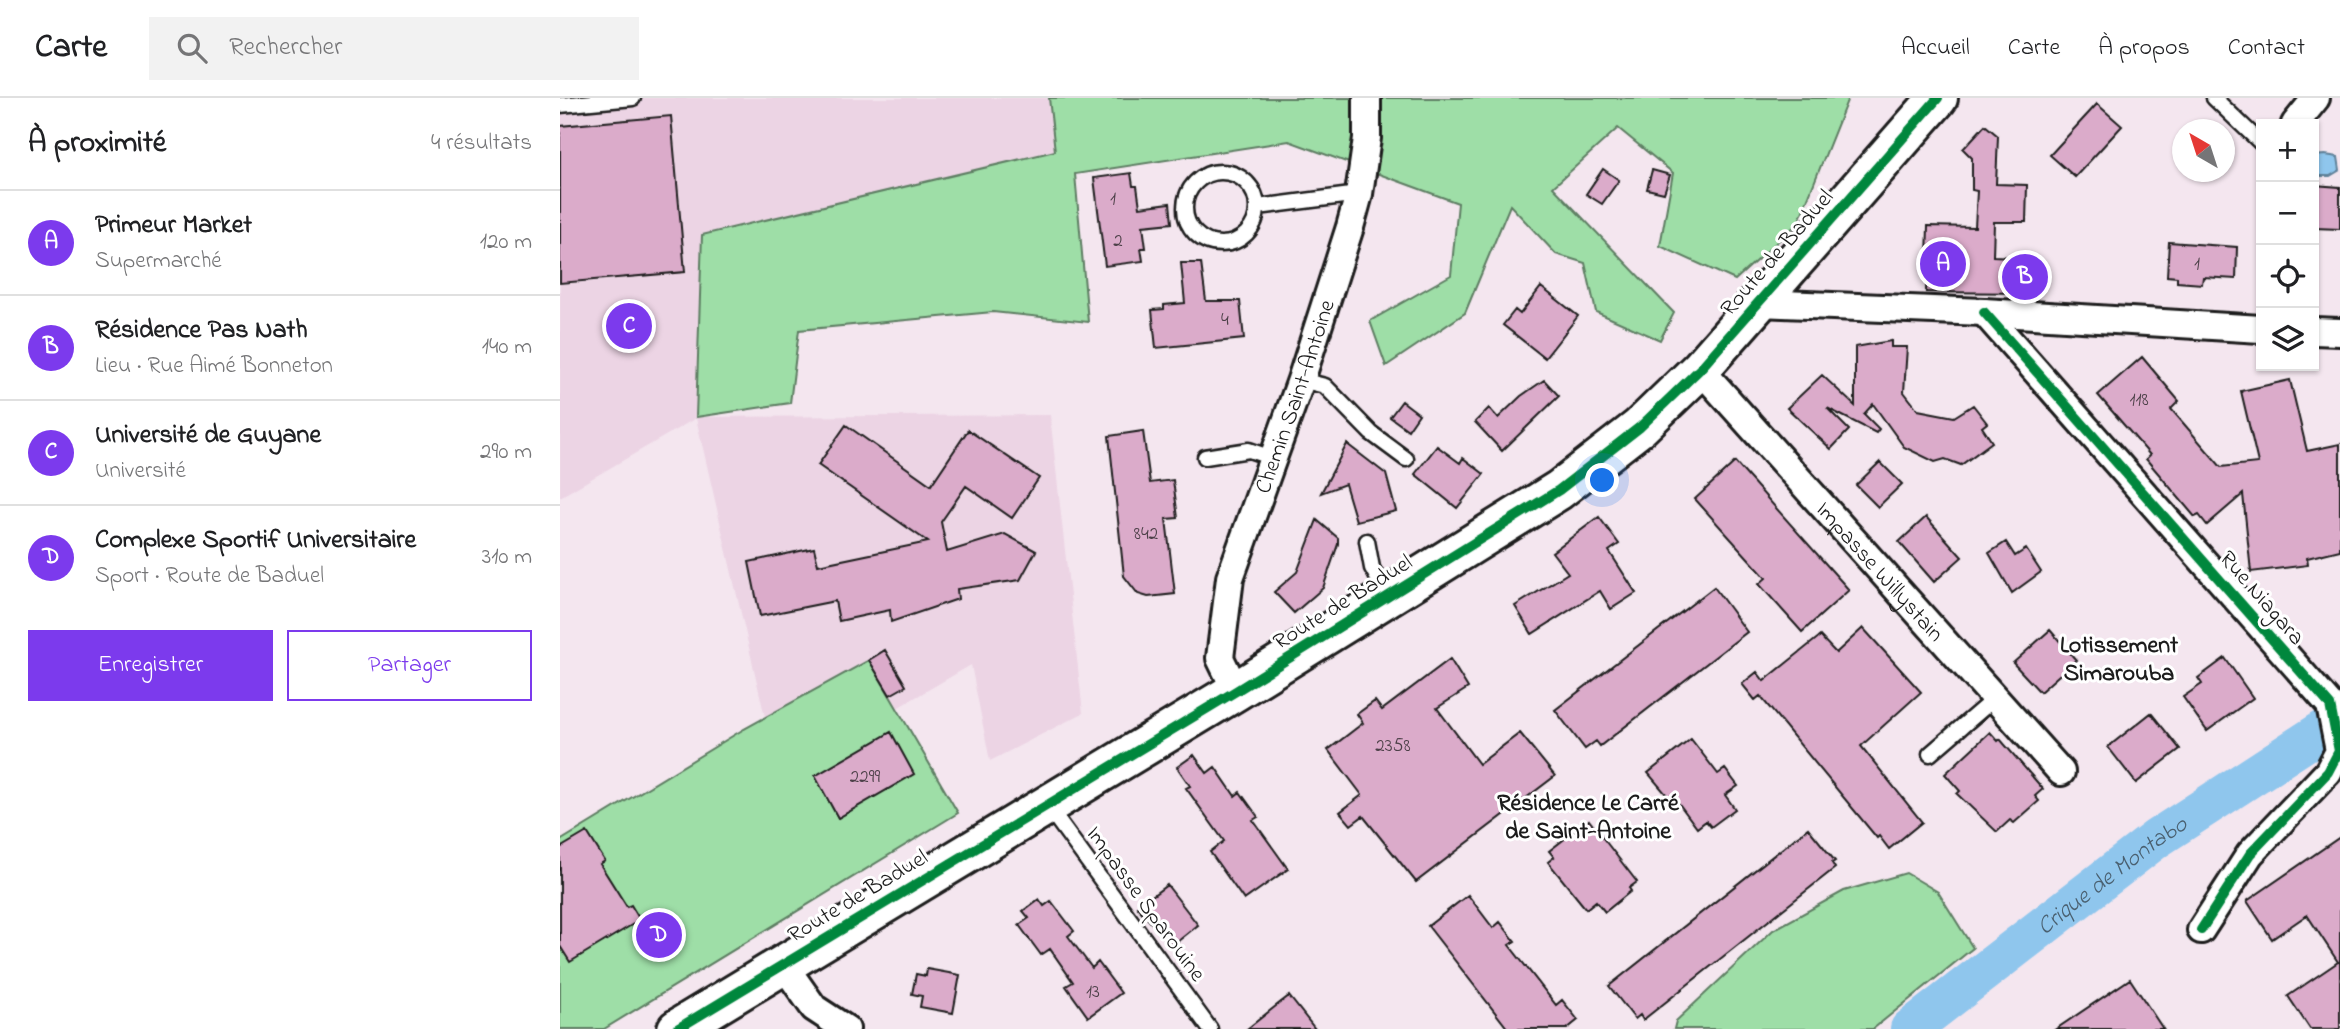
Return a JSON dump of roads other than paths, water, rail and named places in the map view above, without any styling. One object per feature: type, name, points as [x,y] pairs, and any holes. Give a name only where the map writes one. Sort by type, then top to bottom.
[{"type":"main road","name":"Route de Baduel","points":[[677,1029],[1236,691],[1559,490],[1640,427],[1700,369],[1938,98]]},
{"type":"street","name":"Chemin Saint-Antoine","points":[[1236,691],[1220,658],[1223,619],[1237,555],[1301,380],[1359,194],[1367,138],[1367,98]]},
{"type":"street","points":[[2299,119],[2316,98]]},
{"type":"street","points":[[1760,303],[1984,312],[2256,329]]},
{"type":"street","name":"Rue Niagara","points":[[1984,312],[2330,705],[2339,751],[2328,772],[2250,855],[2201,930]]},
{"type":"street","points":[[2319,331],[2340,332]]},
{"type":"street","name":"Impasse Willystain","points":[[1700,369],[2061,772]]},
{"type":"street","points":[[783,964],[814,1008],[846,1029]]},
{"type":"lane","points":[[560,106],[633,98]]},
{"type":"lane","points":[[2214,98],[2256,138]]},
{"type":"lane","points":[[1218,171],[1241,177],[1250,185],[1258,207],[1256,219],[1241,239],[1218,245],[1196,235],[1185,214],[1188,191],[1196,181],[1218,171]]},
{"type":"lane","points":[[1258,207],[1359,194]]},
{"type":"lane","points":[[1301,380],[1325,386],[1371,433],[1406,459]]},
{"type":"lane","points":[[1205,457],[1248,450],[1272,457]]},
{"type":"lane","points":[[1367,541],[1373,568],[1388,597]]},
{"type":"lane","points":[[1930,754],[1994,698]]},
{"type":"lane","name":"Impasse Sparouine","points":[[1047,805],[1210,1029]]},
{"type":"water","points":[[2319,156],[2338,157],[2340,170],[2330,176],[2319,176]]},
{"type":"waterway","name":"Crique de Montabo","points":[[1910,1029],[2156,839],[2322,731]]},
{"type":"place","name":"Primeur Market","points":[[1943,264]]},
{"type":"place","name":"Résidence Pas Nath","points":[[2025,277]]},
{"type":"place","name":"Université de Guyane","points":[[629,326]]},
{"type":"place","name":"Complexe Sportif Universitaire","points":[[659,935]]},
{"type":"district","name":"Lotissement Simarouba","points":[[2119,658]]},
{"type":"district","name":"Résidence Le Carré de Saint-Antoine","points":[[1588,816]]}]
